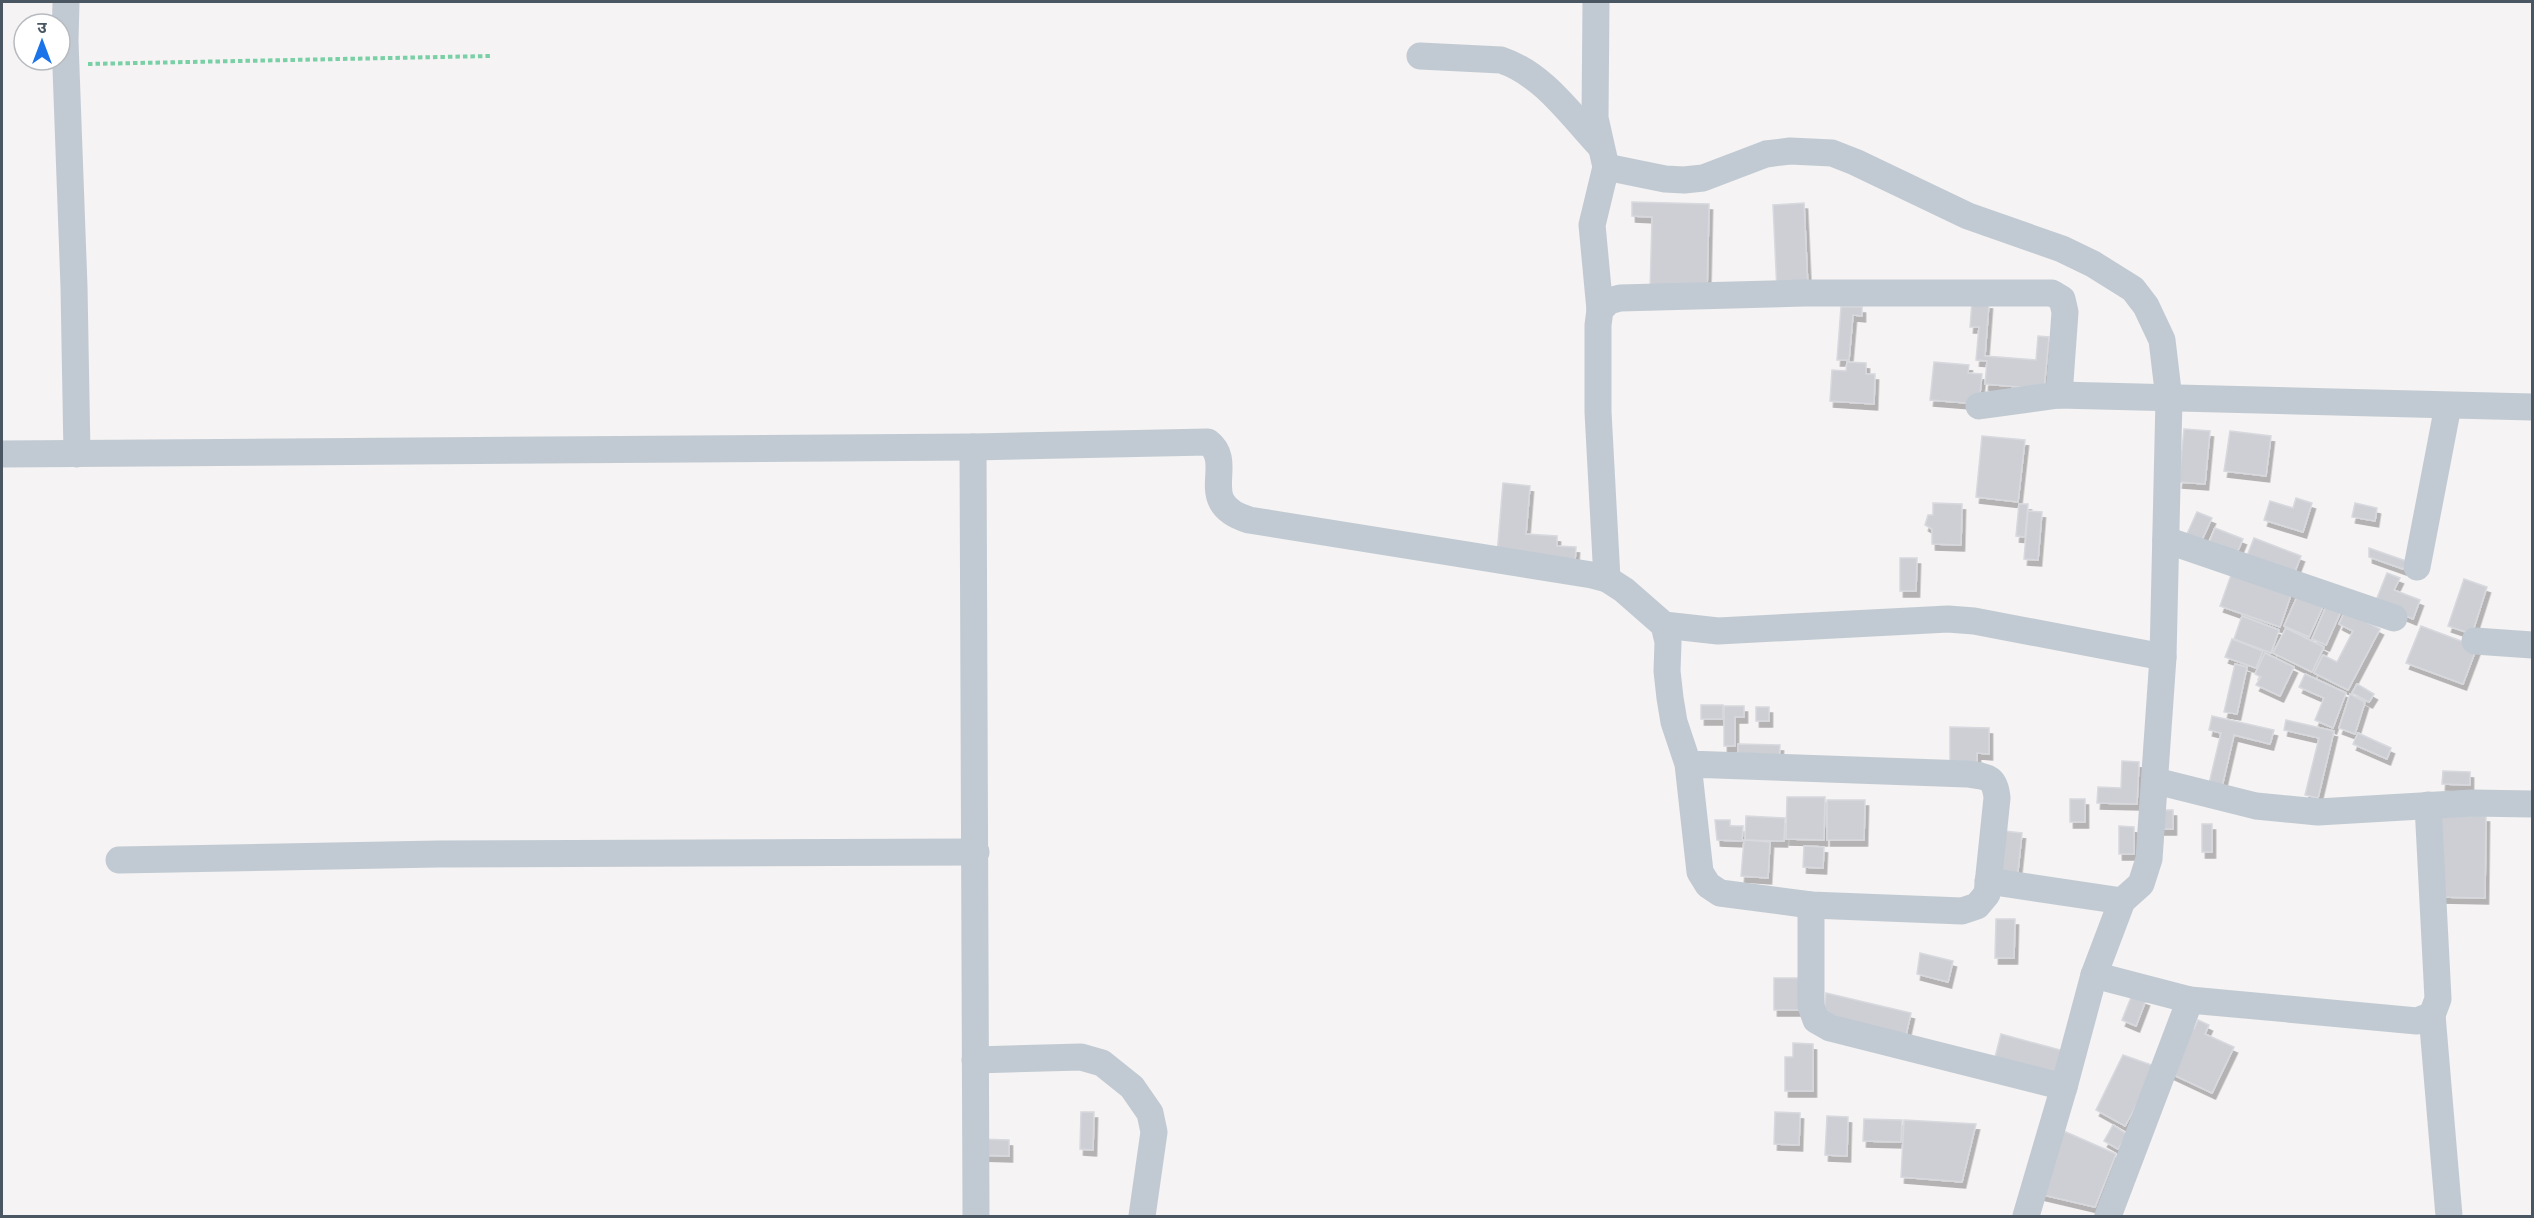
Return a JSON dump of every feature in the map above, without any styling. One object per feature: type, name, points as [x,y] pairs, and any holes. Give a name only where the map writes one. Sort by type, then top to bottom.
[{"type":"street","points":[[1596,2],[1595,118],[1603,157],[1592,225],[1600,310],[1598,412],[1607,579]]},
{"type":"street","points":[[1420,56],[1501,60],[1513,64],[1540,81],[1603,157],[1665,179],[1703,178],[1766,154],[1832,153],[1968,216],[2062,249],[2093,264],[2133,290],[2146,306],[2162,340],[2169,399],[2163,657],[2149,859],[2141,884],[2122,902],[2094,975],[2026,1216]]},
{"type":"street","points":[[66,72],[77,454]]},
{"type":"street","points":[[1600,310],[1609,301],[1620,298],[1804,293],[2052,294],[2062,299],[2065,312],[2059,395]]},
{"type":"street","points":[[1979,406],[2059,395],[2532,407]]},
{"type":"street","points":[[2418,567],[2448,406]]},
{"type":"street","points":[[2,454],[973,447],[1208,442],[1215,447],[1218,456],[1220,498],[1233,515],[1260,522],[1607,579],[1624,590],[1664,625],[1718,631],[1947,619],[1974,621],[2163,657]]},
{"type":"street","points":[[973,447],[976,1216]]},
{"type":"street","points":[[2166,540],[2394,618]]},
{"type":"street","points":[[1664,625],[1668,642],[1667,671],[1674,722],[1688,764],[1700,872],[1708,885],[1720,893],[1811,905],[1962,911],[1977,906],[1987,894],[1997,798],[1996,785],[1989,777],[1967,774],[1688,764]]},
{"type":"street","points":[[2475,641],[2532,645]]},
{"type":"street","points":[[2156,781],[2256,806],[2318,812],[2428,805],[2532,804]]},
{"type":"street","points":[[2428,805],[2438,999],[2432,1015],[2449,1216]]},
{"type":"street","points":[[119,860],[438,854],[976,852]]},
{"type":"street","points":[[1988,881],[2122,902]]},
{"type":"street","points":[[1811,905],[1811,1006],[1816,1020],[1830,1028],[2064,1087]]},
{"type":"street","points":[[2094,975],[2190,1000],[2417,1021],[2432,1015]]},
{"type":"street","points":[[2108,1216],[2190,1000]]},
{"type":"street","points":[[975,1060],[1081,1057],[1102,1063],[1132,1087],[1150,1113],[1154,1132],[1142,1216]]},
{"type":"path","points":[[72,65],[491,56]]},
{"type":"building","points":[[1632,202],[1709,204],[1707,293],[1650,291],[1652,217],[1632,216]]},
{"type":"building","points":[[1804,203],[1808,289],[1777,291],[1773,205]]},
{"type":"building","points":[[1972,302],[1989,303],[1985,356],[2036,360],[2038,336],[2049,337],[2044,389],[1985,384],[1987,361],[1976,360],[1979,327],[1970,327]]},
{"type":"building","points":[[1841,307],[1862,307],[1862,316],[1853,315],[1849,360],[1837,360]]},
{"type":"building","points":[[1847,362],[1866,363],[1866,374],[1875,374],[1874,404],[1830,401],[1832,370],[1846,371]]},
{"type":"building","points":[[1934,362],[1969,365],[1968,373],[1982,374],[1979,404],[1930,400]]},
{"type":"building","points":[[2184,429],[2210,431],[2205,484],[2179,482]]},
{"type":"building","points":[[2230,431],[2271,436],[2266,476],[2224,471]]},
{"type":"building","points":[[1982,436],[2025,440],[2018,502],[1976,497]]},
{"type":"building","points":[[1503,483],[1530,486],[1526,534],[1557,536],[1557,546],[1576,547],[1575,561],[1497,555]]},
{"type":"building","points":[[2296,498],[2312,503],[2303,532],[2264,520],[2270,501],[2293,508]]},
{"type":"building","points":[[1933,503],[1962,504],[1961,545],[1932,544],[1932,529],[1925,525],[1928,515],[1933,515]]},
{"type":"building","points":[[2355,503],[2377,508],[2375,521],[2352,517]]},
{"type":"building","points":[[2019,504],[2028,504],[2025,537],[2016,536]]},
{"type":"building","points":[[2028,511],[2042,512],[2038,560],[2024,559]]},
{"type":"building","points":[[2197,512],[2212,518],[2201,542],[2186,536]]},
{"type":"building","points":[[2215,528],[2243,539],[2234,560],[2207,548]]},
{"type":"building","points":[[2254,538],[2301,556],[2292,579],[2245,561]]},
{"type":"building","points":[[2369,548],[2406,561],[2403,569],[2369,557]]},
{"type":"building","points":[[1900,558],[1917,558],[1916,591],[1900,591]]},
{"type":"building","points":[[2234,567],[2293,589],[2280,627],[2220,606]]},
{"type":"building","points":[[2387,573],[2400,578],[2394,590],[2420,600],[2413,619],[2375,603]]},
{"type":"building","points":[[2464,579],[2487,587],[2472,634],[2448,626]]},
{"type":"building","points":[[2300,590],[2325,602],[2309,637],[2284,626]]},
{"type":"building","points":[[2328,602],[2342,609],[2326,645],[2312,639]]},
{"type":"building","points":[[2345,611],[2380,629],[2348,690],[2314,673],[2323,655],[2337,662],[2353,631],[2339,624]]},
{"type":"building","points":[[2242,616],[2279,630],[2271,653],[2234,639]]},
{"type":"building","points":[[2421,626],[2477,647],[2463,684],[2406,663]]},
{"type":"building","points":[[2286,628],[2324,647],[2312,672],[2273,653]]},
{"type":"building","points":[[2232,639],[2263,651],[2256,668],[2225,657]]},
{"type":"building","points":[[2265,653],[2294,667],[2280,696],[2256,685],[2261,677],[2255,674]]},
{"type":"building","points":[[2235,664],[2247,667],[2237,714],[2224,712]]},
{"type":"building","points":[[2305,674],[2346,693],[2333,728],[2315,720],[2324,698],[2299,687]]},
{"type":"building","points":[[2357,684],[2374,694],[2369,702],[2352,693]]},
{"type":"building","points":[[2350,694],[2365,702],[2355,734],[2339,728]]},
{"type":"building","points":[[1701,705],[1723,705],[1723,719],[1701,719]]},
{"type":"building","points":[[1724,706],[1744,706],[1744,717],[1735,717],[1735,746],[1724,746]]},
{"type":"building","points":[[1756,707],[1769,707],[1769,721],[1756,721]]},
{"type":"building","points":[[2212,716],[2274,730],[2270,744],[2234,735],[2221,791],[2208,788],[2221,733],[2209,730]]},
{"type":"building","points":[[2286,720],[2334,731],[2318,798],[2305,795],[2319,738],[2284,730]]},
{"type":"building","points":[[1950,727],[1989,728],[1989,754],[1977,753],[1977,767],[1950,766]]},
{"type":"building","points":[[2358,733],[2391,748],[2387,759],[2353,744]]},
{"type":"building","points":[[1738,744],[1780,745],[1779,763],[1738,762]]},
{"type":"building","points":[[2122,761],[2139,762],[2137,804],[2097,803],[2098,787],[2121,788]]},
{"type":"building","points":[[2443,771],[2470,772],[2470,785],[2442,784]]},
{"type":"building","points":[[1787,797],[1825,797],[1824,840],[1786,839]]},
{"type":"building","points":[[2070,799],[2085,799],[2085,822],[2070,822]]},
{"type":"building","points":[[1827,800],[1865,800],[1864,840],[1827,840]]},
{"type":"building","points":[[2159,810],[2173,810],[2173,829],[2158,829]]},
{"type":"building","points":[[2440,815],[2486,816],[2485,898],[2438,897]]},
{"type":"building","points":[[1746,816],[1785,818],[1784,841],[1745,840]]},
{"type":"building","points":[[1715,820],[1730,820],[1730,826],[1743,826],[1742,841],[1717,840]]},
{"type":"building","points":[[2202,824],[2212,824],[2212,852],[2202,852]]},
{"type":"building","points":[[2119,826],[2134,827],[2134,854],[2119,854]]},
{"type":"building","points":[[1995,830],[2022,833],[2017,880],[1990,878]]},
{"type":"building","points":[[1744,840],[1770,842],[1768,878],[1741,876]]},
{"type":"building","points":[[1804,846],[1824,847],[1823,868],[1803,867]]},
{"type":"building","points":[[1996,919],[2015,919],[2014,958],[1995,958]]},
{"type":"building","points":[[1920,953],[1953,961],[1948,982],[1917,974]]},
{"type":"building","points":[[1774,978],[1803,978],[1802,1010],[1774,1010]]},
{"type":"building","points":[[1826,993],[1911,1013],[1906,1035],[1824,1017]]},
{"type":"building","points":[[2132,995],[2146,1000],[2136,1026],[2122,1020]]},
{"type":"building","points":[[2198,1020],[2209,1025],[2205,1034],[2234,1047],[2212,1093],[2165,1071],[2186,1025],[2194,1029]]},
{"type":"building","points":[[2001,1034],[2064,1051],[2057,1078],[1994,1061]]},
{"type":"building","points":[[1793,1043],[1813,1044],[1813,1091],[1785,1091],[1785,1057],[1793,1057]]},
{"type":"building","points":[[2123,1055],[2157,1067],[2125,1126],[2096,1110]]},
{"type":"building","points":[[1081,1112],[1094,1112],[1093,1150],[1080,1149]]},
{"type":"building","points":[[1775,1112],[1800,1113],[1799,1145],[1774,1144]]},
{"type":"building","points":[[1827,1116],[1848,1117],[1847,1156],[1825,1155]]},
{"type":"building","points":[[1864,1119],[1902,1120],[1901,1142],[1863,1141]]},
{"type":"building","points":[[1904,1120],[1976,1124],[1962,1182],[1901,1177]]},
{"type":"building","points":[[2113,1125],[2127,1134],[2118,1149],[2104,1141]]},
{"type":"building","points":[[2059,1129],[2116,1154],[2095,1207],[2039,1194]]},
{"type":"building","points":[[978,1139],[1009,1140],[1009,1156],[977,1155]]}]
